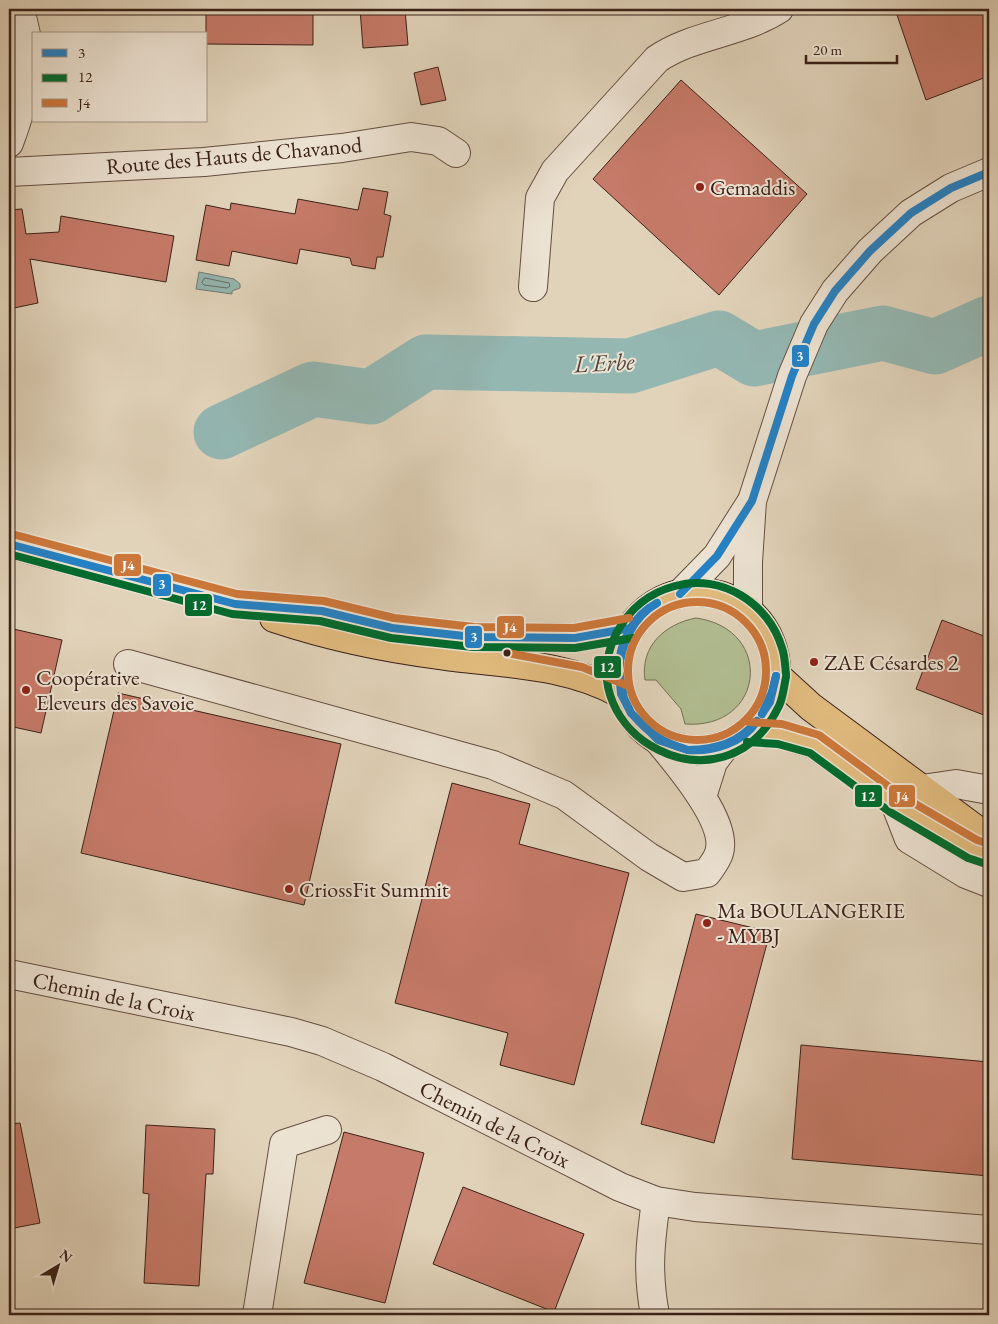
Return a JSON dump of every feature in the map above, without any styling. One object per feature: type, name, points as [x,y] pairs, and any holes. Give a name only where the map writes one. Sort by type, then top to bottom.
[{"type":"main road","points":[[9,544],[235,604],[316,632],[440,656],[556,669],[600,682],[621,694]]},
{"type":"main road","points":[[737,739],[763,716],[772,696],[776,675],[775,656],[769,639],[760,624],[748,611],[733,601],[716,594],[698,592],[680,594],[661,601],[644,612],[630,628],[618,660],[621,694],[635,720],[658,740],[680,749],[703,751],[737,739],[780,734],[814,744],[895,804],[974,849],[989,854]]},
{"type":"main road","points":[[235,604],[322,611],[392,628],[473,637],[575,638],[630,628]]},
{"type":"main road","points":[[776,675],[811,707],[989,839]]},
{"type":"street","points":[[533,286],[540,198],[555,171],[657,59],[674,47],[762,20],[779,9]]},
{"type":"street","points":[[9,143],[26,94],[30,63],[18,26]]},
{"type":"street","name":"Route des Hauts de Chavanod","points":[[9,172],[204,162],[342,148],[411,136],[438,141],[456,153]]},
{"type":"street","points":[[748,611],[748,562],[752,501],[792,376],[814,324],[835,291],[870,251],[911,213],[951,188],[989,172]]},
{"type":"street","points":[[680,594],[717,556],[752,501]]},
{"type":"street","points":[[128,664],[494,765],[564,795],[649,857],[683,877],[707,873],[719,852],[718,826],[702,797],[658,740]]},
{"type":"street","points":[[702,797],[713,762],[737,739]]},
{"type":"street","points":[[922,789],[956,784],[989,790]]},
{"type":"street","points":[[895,804],[909,839],[966,874],[989,883]]},
{"type":"street","name":"Chemin de la Croix","points":[[9,974],[291,1032],[322,1041],[383,1067],[578,1166],[656,1201],[695,1207],[989,1230]]},
{"type":"street","points":[[257,1315],[284,1144],[327,1130]]},
{"type":"street","points":[[654,1315],[648,1282],[648,1252],[656,1201]]},
{"type":"green space","points":[[696,618],[721,626],[739,640],[748,658],[750,677],[744,696],[732,712],[712,722],[685,724],[681,709],[656,680],[645,680],[644,668],[646,657],[657,638],[674,625]]},
{"type":"water","points":[[199,272],[234,279],[240,284],[240,288],[232,291],[232,294],[196,289]]},
{"type":"building","points":[[264,9],[313,9],[313,45],[208,44],[206,14]]},
{"type":"building","points":[[360,9],[405,9],[408,45],[363,48]]},
{"type":"building","points":[[895,9],[989,9],[989,76],[926,100]]},
{"type":"building","points":[[438,67],[446,100],[421,105],[414,73]]},
{"type":"building","name":"Gemaddis","points":[[681,80],[807,194],[719,295],[593,179]]},
{"type":"building","points":[[363,188],[388,192],[384,214],[391,216],[383,257],[377,257],[375,269],[352,265],[350,258],[300,249],[297,264],[232,251],[229,266],[196,260],[206,205],[230,210],[231,203],[295,214],[298,199],[358,210]]},
{"type":"building","points":[[22,209],[26,234],[59,232],[61,216],[174,236],[166,282],[30,259],[38,303],[9,309],[9,210]]},
{"type":"building","points":[[942,620],[989,638],[989,717],[916,689]]},
{"type":"building","name":"Coopérative Eleveurs des Savoie","points":[[9,628],[62,640],[41,733],[9,726]]},
{"type":"building","points":[[118,693],[341,744],[304,905],[81,853]]},
{"type":"building","points":[[452,783],[530,804],[519,844],[629,873],[574,1085],[500,1065],[508,1033],[395,1003]]},
{"type":"building","points":[[696,914],[770,932],[714,1143],[641,1124]]},
{"type":"building","points":[[801,1045],[989,1062],[989,1176],[792,1159]]},
{"type":"building","points":[[20,1123],[40,1223],[9,1229],[9,1124]]},
{"type":"building","points":[[146,1125],[215,1129],[213,1174],[206,1174],[199,1286],[144,1283],[149,1194],[143,1193]]},
{"type":"building","points":[[344,1132],[424,1153],[385,1303],[304,1283]]},
{"type":"building","points":[[463,1187],[584,1234],[554,1312],[433,1264]]},
{"type":"waterway","name":"L'Erbe","points":[[221,432],[313,389],[371,397],[426,362],[630,366],[719,338],[754,359],[883,333],[935,347],[989,323]]},
{"type":"transit line","name":"3","points":[[680,594],[717,556],[752,501],[792,376],[814,324],[835,291],[870,251],[911,213],[951,188],[989,172]]},
{"type":"transit line","name":"J4","points":[[12,534],[237,594],[324,601],[394,618],[474,627],[574,628],[629,618]]},
{"type":"transit line","name":"3","points":[[9,544],[235,604],[322,611],[392,628],[473,637],[575,638],[631,628]]},
{"type":"transit line","name":"12","points":[[9,554],[232,614],[320,621],[391,638],[473,647],[575,648],[633,638]]},
{"type":"transit line","name":"12","points":[[786,674],[783,651],[776,632],[755,605],[741,595],[726,588],[692,583],[675,586],[656,593],[633,610],[616,634],[607,670],[613,703],[632,730],[659,750],[690,759],[723,757],[754,740],[779,706],[786,677]]},
{"type":"transit line","name":"J4","points":[[697,602],[723,608],[746,622],[760,645],[766,671],[760,697],[746,720],[723,734],[697,740],[671,734],[648,720],[634,697],[628,671],[634,645],[648,622],[671,608],[697,602]]},
{"type":"transit line","name":"3","points":[[619,671],[621,651],[629,631],[641,615],[657,603]]},
{"type":"transit line","name":"3","points":[[619,671],[622,651],[630,632],[641,616],[657,603]]},
{"type":"transit line","name":"J4","points":[[507,653],[582,667],[626,685]]},
{"type":"transit line","name":"3","points":[[619,671],[624,698],[631,713]]},
{"type":"transit line","name":"3","points":[[619,671],[621,694],[631,713]]},
{"type":"transit line","name":"3","points":[[762,714],[772,692],[776,676]]},
{"type":"transit line","name":"3","points":[[762,714],[770,702],[776,676]]},
{"type":"transit line","name":"3","points":[[633,715],[656,736],[670,744],[685,749]]},
{"type":"transit line","name":"3","points":[[633,715],[658,740],[685,749]]},
{"type":"transit line","name":"3","points":[[688,750],[717,748],[727,744],[744,735],[757,721]]},
{"type":"transit line","name":"3","points":[[688,750],[718,746],[734,740],[750,729],[757,721]]},
{"type":"transit line","name":"J4","points":[[749,722],[782,724],[819,735],[900,795],[977,840],[989,844]]},
{"type":"transit line","name":"12","points":[[747,742],[778,744],[810,753],[890,812],[968,858],[986,864]]},
{"type":"place","name":"Gemaddis","points":[[700,187]]},
{"type":"place","name":"ZAE Césardes 2","points":[[814,662]]},
{"type":"place","name":"Coopérative Eleveurs des Savoie","points":[[26,690]]},
{"type":"place","name":"CriossFit Summit","points":[[289,889]]},
{"type":"place","name":"Ma BOULANGERIE - MYBJ","points":[[707,923]]}]
